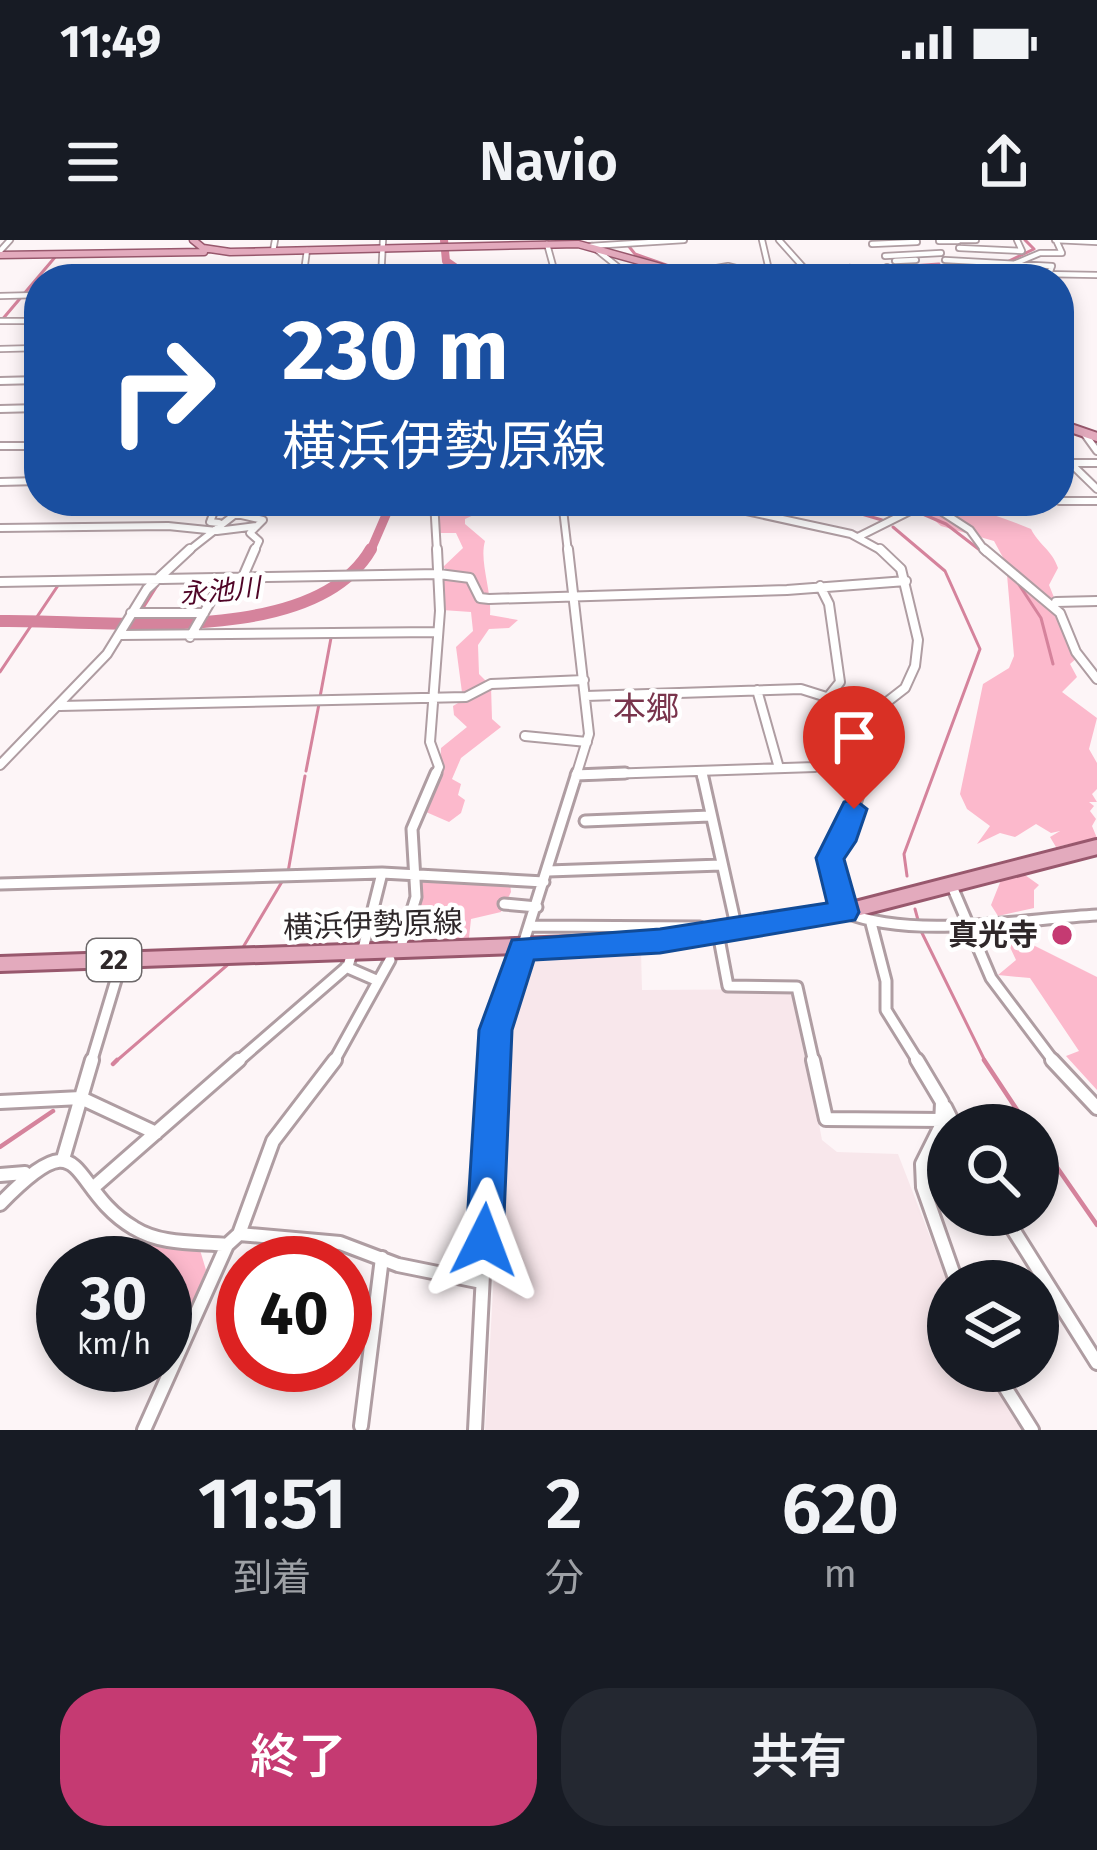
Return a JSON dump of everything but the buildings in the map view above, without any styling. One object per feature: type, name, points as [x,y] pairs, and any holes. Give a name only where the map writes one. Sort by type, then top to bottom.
[{"type":"main road","points":[[625,241],[636,258]]},
{"type":"main road","points":[[0,253],[571,242],[654,264]]},
{"type":"main road","points":[[1074,429],[1097,437]]},
{"type":"main road","name":"横浜伊勢原線","points":[[0,964],[353,958],[713,934],[844,912],[1097,847]]},
{"type":"street","points":[[0,253],[10,240]]},
{"type":"street","points":[[273,251],[274,240]]},
{"type":"street","points":[[306,264],[312,240]]},
{"type":"street","points":[[591,246],[684,240]]},
{"type":"street","points":[[778,240],[800,264]]},
{"type":"street","points":[[939,241],[976,240]]},
{"type":"street","points":[[870,242],[916,241],[948,258],[1022,251],[1017,240]]},
{"type":"street","points":[[1054,240],[1097,242]]},
{"type":"street","points":[[1015,264],[1040,253],[1065,255],[1054,240]]},
{"type":"street","points":[[870,242],[887,264]]},
{"type":"street","points":[[763,243],[784,246]]},
{"type":"street","points":[[959,243],[990,264]]},
{"type":"street","points":[[944,264],[959,243]]},
{"type":"street","points":[[547,244],[553,264]]},
{"type":"street","points":[[591,246],[614,264]]},
{"type":"street","points":[[883,253],[924,247]]},
{"type":"street","points":[[173,264],[179,253]]},
{"type":"street","points":[[883,253],[941,253]]},
{"type":"street","points":[[982,257],[1009,264]]},
{"type":"street","points":[[902,264],[916,260]]},
{"type":"street","points":[[1084,433],[1097,451]]},
{"type":"street","points":[[1074,467],[1097,489]]},
{"type":"street","points":[[210,516],[215,529]]},
{"type":"street","points":[[0,766],[60,706],[161,579],[234,516]]},
{"type":"street","points":[[242,579],[259,541],[250,536],[263,520],[249,516]]},
{"type":"street","points":[[402,943],[416,897],[412,829],[439,766],[430,742],[440,574],[435,516]]},
{"type":"street","points":[[475,1430],[494,1046],[587,742],[586,696],[564,516]]},
{"type":"street","points":[[766,516],[858,537],[883,551],[906,581],[918,640],[915,666],[905,688],[874,712],[870,750],[843,841],[830,858],[844,912],[872,923],[963,926],[1006,917],[1097,915]]},
{"type":"street","points":[[858,537],[908,516]]},
{"type":"street","points":[[950,516],[970,530],[987,554],[1060,613],[1097,679]]},
{"type":"street","points":[[0,529],[257,526]]},
{"type":"street","points":[[0,582],[440,574],[466,576],[480,598],[502,598],[906,581]]},
{"type":"street","points":[[189,638],[223,580]]},
{"type":"street","points":[[820,586],[829,604],[840,682],[815,737],[870,750]]},
{"type":"street","points":[[1056,602],[1097,601]]},
{"type":"street","points":[[133,615],[202,617]]},
{"type":"street","points":[[120,635],[189,638],[437,632]]},
{"type":"street","points":[[60,706],[466,697],[491,684],[584,680]]},
{"type":"street","points":[[758,690],[779,768]]},
{"type":"street","points":[[586,696],[807,690],[874,712]]},
{"type":"street","points":[[525,736],[587,742]]},
{"type":"street","points":[[576,775],[815,766],[823,749],[832,743]]},
{"type":"street","points":[[701,772],[736,930]]},
{"type":"street","points":[[585,820],[710,815]]},
{"type":"street","points":[[0,884],[382,873],[546,877],[721,865]]},
{"type":"street","points":[[95,1186],[353,958],[382,873]]},
{"type":"street","points":[[951,884],[963,926],[996,993],[1019,1025],[1097,1108]]},
{"type":"street","points":[[504,904],[537,907]]},
{"type":"street","points":[[872,923],[886,981],[886,1010],[943,1104]]},
{"type":"street","points":[[532,926],[700,927],[713,934],[728,986],[797,987],[826,1118],[927,1122]]},
{"type":"street","points":[[353,958],[376,980]]},
{"type":"street","points":[[63,1159],[122,960]]},
{"type":"street","points":[[390,960],[333,1064],[273,1141],[239,1234],[340,1243],[482,1282]]},
{"type":"street","points":[[0,1102],[81,1098],[156,1133]]},
{"type":"street","points":[[927,1156],[922,1164],[927,1201]]},
{"type":"street","points":[[0,1175],[25,1173],[63,1159],[79,1165],[113,1212],[137,1231],[216,1243]]},
{"type":"street","points":[[0,1204],[25,1173]]},
{"type":"street","points":[[1017,1236],[1097,1363]]},
{"type":"street","points":[[361,1426],[382,1258]]},
{"type":"street","points":[[144,1430],[216,1270]]},
{"type":"street","points":[[1008,1392],[1032,1430]]},
{"type":"shaded area","points":[[437,516],[471,516],[465,524],[485,541],[490,615],[518,620],[509,628],[489,629],[478,645],[479,674],[491,686],[492,719],[501,727],[461,758],[452,779],[461,784],[458,795],[465,800],[461,813],[449,822],[426,812],[425,807],[440,771],[441,748],[467,727],[454,715],[453,706],[463,700],[456,647],[473,631],[471,612],[442,610],[440,576],[451,573],[443,567],[463,548],[456,533],[439,533]]},
{"type":"shaded area","points":[[929,516],[1002,518],[1031,529],[1058,568],[1049,585],[1078,657],[1070,664],[1077,677],[1062,692],[1097,718],[1089,749],[1097,763],[1097,789],[1092,794],[1097,802],[1089,802],[1094,806],[1090,811],[1096,819],[1092,826],[1097,838],[1056,847],[1050,837],[1060,831],[1051,833],[1036,824],[1015,837],[1000,833],[977,844],[990,826],[967,809],[960,794],[983,684],[1009,668],[1014,656],[1006,563],[994,541],[941,526]]},
{"type":"shaded area","points":[[1025,875],[1039,885],[1034,890],[1034,908],[998,916],[991,905],[1001,880]]},
{"type":"shaded area","points":[[436,877],[510,882],[511,892],[501,912],[471,919],[469,938],[436,940],[437,932],[414,922],[420,882]]},
{"type":"shaded area","points":[[1017,937],[1097,977],[1097,1090],[1066,1056],[1079,1051],[1030,978],[998,975],[1016,960],[1009,945]]},
{"type":"shaded area","points":[[641,951],[642,990],[784,989],[795,994],[822,1140],[837,1152],[898,1154],[939,1260],[927,1260],[927,1392],[1000,1392],[1023,1430],[485,1430],[508,1028],[532,962],[541,955]]},
{"type":"shaded area","points":[[192,1249],[200,1250],[206,1270],[192,1304]]},
{"type":"waterway","name":"永池川","points":[[444,240],[450,264]]},
{"type":"waterway","points":[[1007,262],[1034,249],[1025,240]]},
{"type":"waterway","points":[[627,244],[635,254],[663,264]]},
{"type":"waterway","points":[[49,264],[56,256]]},
{"type":"waterway","points":[[1,321],[24,294]]},
{"type":"waterway","name":"永池川","points":[[370,552],[386,516]]},
{"type":"waterway","points":[[868,516],[882,520]]},
{"type":"waterway","points":[[927,516],[981,551]]},
{"type":"waterway","points":[[893,527],[945,571],[980,649],[904,854],[907,876]]},
{"type":"waterway","name":"永池川","points":[[0,621],[146,624],[254,616],[303,603],[343,581],[371,549]]},
{"type":"waterway","points":[[1016,580],[1041,618],[1053,664]]},
{"type":"waterway","points":[[136,619],[160,581]]},
{"type":"waterway","points":[[0,672],[59,584]]},
{"type":"waterway","points":[[320,697],[331,638]]},
{"type":"waterway","points":[[306,771],[319,704]]},
{"type":"waterway","points":[[288,872],[305,776]]},
{"type":"waterway","points":[[242,949],[283,880]]},
{"type":"waterway","points":[[915,909],[918,920]]},
{"type":"waterway","points":[[921,931],[986,1063]]},
{"type":"waterway","points":[[114,1063],[232,961]]},
{"type":"waterway","points":[[114,1063],[117,1060]]},
{"type":"waterway","points":[[984,1060],[1013,1104]]},
{"type":"waterway","points":[[0,1147],[53,1111]]},
{"type":"waterway","points":[[1059,1170],[1097,1225]]},
{"type":"place","name":"真光寺","points":[[1062,935]]},
{"type":"district","name":"本郷","points":[[646,709]]},
{"type":"route","points":[[484,1240],[496,1030],[523,948],[660,941],[844,912],[830,858],[843,841],[854,809]]}]
